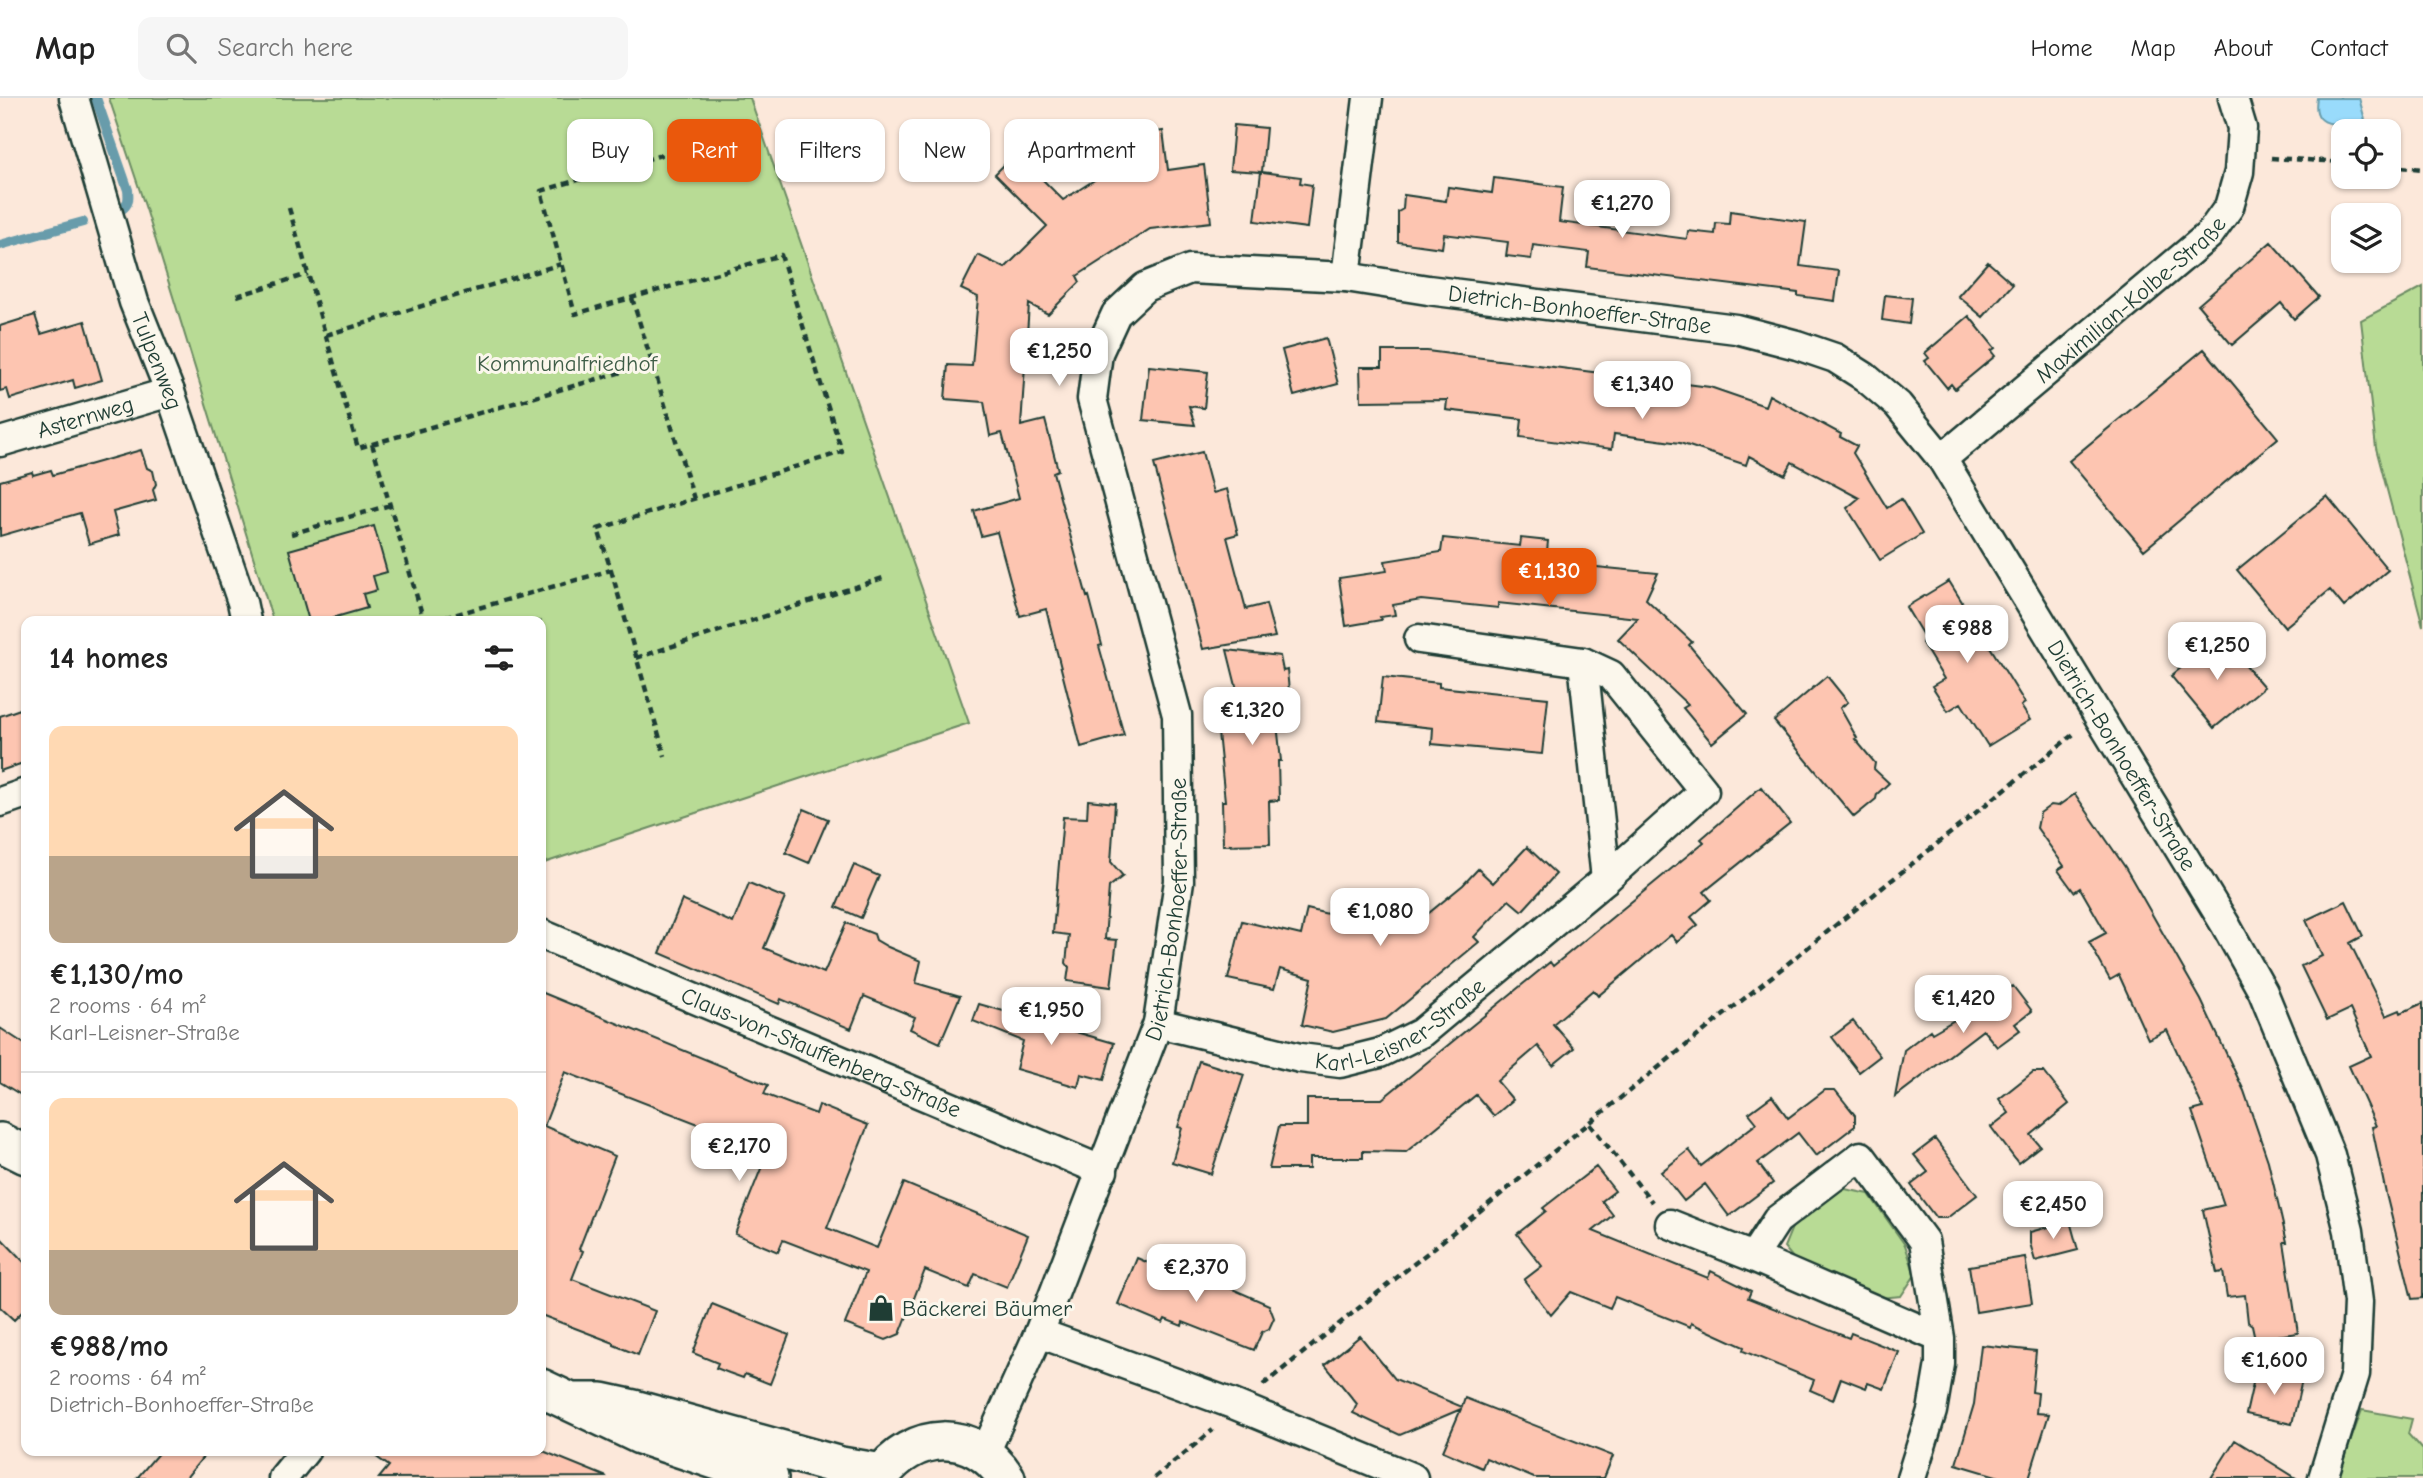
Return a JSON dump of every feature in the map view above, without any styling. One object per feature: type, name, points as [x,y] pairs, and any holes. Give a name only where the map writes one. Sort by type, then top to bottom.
[{"type":"street","name":"Tulpenweg","points":[[74,98],[134,302],[170,391],[245,616]]},
{"type":"street","points":[[1346,276],[1368,98]]},
{"type":"street","name":"Maximilian-Kolbe-Straße","points":[[1942,459],[2209,235],[2229,207],[2241,157],[2242,128],[2233,98]]},
{"type":"street","name":"Dietrich-Bonhoeffer-Straße","points":[[995,1466],[1039,1333],[1158,1023],[1179,881],[1177,715],[1092,399],[1098,353],[1116,314],[1145,287],[1190,269],[1346,276],[1736,329],[1835,358],[1865,377],[1898,405],[1942,459],[2225,924],[2263,992],[2330,1155],[2349,1231],[2358,1302],[2355,1374],[2323,1478]]},
{"type":"street","name":"Asternweg","points":[[0,442],[170,391]]},
{"type":"street","name":"Karl-Leisner-Straße","points":[[1158,1023],[1300,1058],[1340,1063],[1380,1053],[1422,1033],[1606,879],[1704,790],[1611,675],[1583,662],[1419,639]]},
{"type":"street","points":[[1583,662],[1606,879]]},
{"type":"street","points":[[0,802],[21,795]]},
{"type":"street","name":"Claus-von-Stauffenberg-Straße","points":[[546,936],[1103,1171]]},
{"type":"street","points":[[0,1142],[21,1152]]},
{"type":"street","points":[[1753,1257],[1777,1220],[1861,1156],[1924,1241],[1940,1338],[1940,1364],[1932,1411],[1911,1478]]},
{"type":"street","points":[[1670,1224],[1940,1338]]},
{"type":"street","points":[[1039,1333],[1233,1404],[1412,1478]]},
{"type":"street","points":[[557,1395],[624,1406],[881,1475],[890,1462],[906,1450],[944,1440],[964,1444],[995,1466]]},
{"type":"street","points":[[557,1395],[640,1434],[769,1478]]},
{"type":"street","points":[[284,1478],[301,1456]]},
{"type":"path","points":[[664,756],[598,529],[842,452],[781,255],[575,314],[541,191],[667,153]]},
{"type":"path","points":[[2241,157],[2331,161]]},
{"type":"path","points":[[2401,167],[2423,169]]},
{"type":"path","points":[[289,208],[358,448],[653,363]]},
{"type":"path","points":[[326,335],[561,264]]},
{"type":"path","points":[[237,296],[308,274]]},
{"type":"path","points":[[632,298],[694,499]]},
{"type":"path","points":[[372,444],[423,616]]},
{"type":"path","points":[[291,534],[390,505]]},
{"type":"path","points":[[450,616],[611,570]]},
{"type":"path","points":[[636,658],[886,577]]},
{"type":"path","points":[[1154,1478],[1209,1435],[1233,1404],[1267,1382],[2053,754],[2096,713]]},
{"type":"path","points":[[1590,1123],[1670,1224]]},
{"type":"green space","name":"Kommunalfriedhof","points":[[109,98],[750,98],[757,119],[667,119],[667,182],[761,182],[761,129],[775,169],[775,182],[779,182],[969,723],[546,862],[546,616],[271,616],[147,212]]},
{"type":"green space","points":[[2423,287],[2423,626],[2376,448],[2361,320]]},
{"type":"green space","points":[[1840,1188],[1869,1194],[1905,1245],[1915,1275],[1901,1296],[1880,1298],[1798,1264],[1784,1247],[1793,1225]]},
{"type":"green space","points":[[2362,1410],[2412,1419],[2408,1434],[2423,1451],[2423,1478],[2337,1478]]},
{"type":"water","points":[[2317,98],[2359,98],[2365,119],[2331,119],[2331,123],[2328,123],[2318,115]]},
{"type":"building","points":[[1234,125],[1266,128],[1262,172],[1301,177],[1300,183],[1312,185],[1307,228],[1255,221],[1261,172],[1230,170]]},
{"type":"building","points":[[1163,131],[1168,170],[1204,165],[1211,222],[1150,229],[1077,276],[1080,282],[1048,314],[1029,304],[1021,426],[1045,420],[1058,470],[1053,472],[1087,597],[1089,596],[1102,645],[1099,646],[1124,735],[1081,747],[1046,609],[1020,616],[997,532],[981,536],[974,511],[1019,498],[1002,433],[990,436],[984,402],[945,399],[948,365],[972,366],[978,297],[961,289],[978,255],[1005,268],[1047,226],[995,174],[1004,165],[1004,182],[1045,182],[1063,200],[1091,182],[1159,182],[1159,132]]},
{"type":"building","points":[[1494,178],[1563,187],[1559,222],[1687,239],[1688,231],[1715,234],[1716,223],[1729,224],[1730,211],[1806,222],[1800,266],[1839,271],[1835,301],[1798,296],[1798,293],[1587,267],[1589,252],[1533,245],[1531,259],[1506,256],[1508,242],[1444,234],[1442,248],[1398,242],[1398,212],[1403,209],[1404,195],[1446,201],[1448,187],[1492,193]]},
{"type":"building","points":[[2271,242],[2319,297],[2294,319],[2281,303],[2232,345],[2198,305]]},
{"type":"building","points":[[1988,262],[2013,284],[1983,317],[1958,296]]},
{"type":"building","points":[[1885,295],[1912,298],[1909,324],[1882,320]]},
{"type":"building","points":[[35,315],[41,334],[85,321],[102,380],[75,388],[73,380],[10,399],[7,389],[0,391],[0,326]]},
{"type":"building","points":[[1969,316],[1995,348],[1991,351],[1995,356],[1955,389],[1951,384],[1947,388],[1925,361],[1929,358],[1925,353]]},
{"type":"building","points":[[1326,338],[1338,384],[1294,396],[1282,350]]},
{"type":"building","points":[[2204,349],[2278,438],[2144,550],[2069,461]]},
{"type":"building","points":[[1382,351],[1427,351],[1710,387],[1765,406],[1769,395],[1841,434],[1840,437],[1857,446],[1853,453],[1887,508],[1901,499],[1922,534],[1880,560],[1847,508],[1859,498],[1792,462],[1785,475],[1749,456],[1746,465],[1680,443],[1614,434],[1612,449],[1520,437],[1522,419],[1446,410],[1447,400],[1361,401],[1360,367],[1382,367]]},
{"type":"building","points":[[1149,366],[1208,372],[1204,408],[1189,406],[1195,425],[1143,420]]},
{"type":"building","points":[[141,450],[147,468],[153,471],[156,500],[113,512],[119,535],[89,544],[80,513],[0,536],[0,481],[32,472],[33,475],[51,470],[53,475]]},
{"type":"building","points":[[1202,452],[1213,493],[1227,489],[1238,534],[1227,537],[1246,609],[1266,604],[1275,637],[1203,649],[1154,464]]},
{"type":"building","points":[[2327,496],[2388,570],[2344,607],[2330,590],[2285,627],[2237,570]]},
{"type":"building","points":[[374,526],[387,572],[373,576],[377,590],[363,594],[367,608],[339,616],[308,616],[289,550]]},
{"type":"building","points":[[1443,538],[1520,546],[1521,538],[1548,541],[1546,562],[1658,573],[1646,599],[1692,642],[1689,645],[1747,714],[1712,743],[1683,708],[1688,705],[1618,639],[1638,618],[1498,603],[1498,608],[1421,600],[1393,605],[1395,615],[1380,617],[1381,620],[1346,626],[1339,578],[1387,571],[1385,561],[1441,552]]},
{"type":"building","points":[[1949,581],[2025,703],[2021,706],[2030,720],[1988,746],[1961,703],[1948,711],[1932,686],[1944,679],[1922,643],[1924,637],[1906,607]]},
{"type":"building","points":[[2220,636],[2264,687],[2214,728],[2171,676]]},
{"type":"building","points":[[1227,650],[1280,656],[1283,671],[1287,670],[1291,712],[1276,714],[1281,761],[1278,761],[1279,800],[1269,801],[1270,844],[1223,845],[1222,801],[1225,801],[1216,713],[1242,710]]},
{"type":"building","points":[[1827,676],[1848,702],[1840,708],[1857,738],[1855,739],[1875,763],[1874,769],[1889,783],[1877,794],[1876,799],[1854,817],[1774,721]]},
{"type":"building","points":[[1383,677],[1439,683],[1439,687],[1548,698],[1542,754],[1432,744],[1433,728],[1378,722]]},
{"type":"building","points":[[21,709],[21,764],[0,771],[0,716]]},
{"type":"building","points":[[1761,787],[1790,823],[1704,892],[1711,900],[1691,917],[1698,925],[1677,942],[1671,935],[1598,996],[1593,990],[1553,1024],[1574,1048],[1553,1065],[1538,1046],[1497,1081],[1513,1100],[1494,1116],[1476,1095],[1406,1152],[1363,1151],[1363,1158],[1309,1158],[1309,1169],[1269,1169],[1279,1126],[1307,1126],[1307,1099],[1382,1099],[1550,962],[1553,966],[1704,842],[1701,839]]},
{"type":"building","points":[[2075,794],[2125,867],[2201,1000],[2244,1091],[2268,1161],[2287,1242],[2284,1242],[2298,1333],[2255,1339],[2252,1325],[2248,1322],[2245,1295],[2227,1297],[2223,1272],[2217,1273],[2203,1210],[2224,1205],[2192,1111],[2203,1108],[2167,1030],[2148,1039],[2119,975],[2110,980],[2089,942],[2106,933],[2080,888],[2074,892],[2058,870],[2064,866],[2037,828],[2040,813],[2051,805],[2058,806]]},
{"type":"building","points":[[1088,800],[1115,803],[1111,862],[1123,876],[1109,887],[1105,939],[1117,940],[1111,987],[1067,981],[1069,935],[1053,933],[1063,817],[1087,818]]},
{"type":"building","points":[[804,809],[828,819],[809,863],[786,853]]},
{"type":"building","points":[[1527,847],[1556,874],[1522,911],[1509,900],[1474,937],[1479,942],[1386,1019],[1333,1032],[1302,1025],[1312,978],[1280,969],[1274,989],[1228,979],[1242,921],[1301,935],[1307,909],[1340,917],[1356,903],[1377,927],[1399,909],[1413,926],[1463,885],[1478,869],[1493,883]]},
{"type":"building","points":[[854,865],[879,876],[861,918],[836,907]]},
{"type":"building","points":[[749,883],[785,898],[764,948],[824,973],[846,923],[874,934],[876,940],[888,947],[921,961],[916,983],[960,996],[940,1043],[910,1029],[915,1017],[864,996],[851,1029],[781,999],[779,1004],[660,953],[682,900],[733,923]]},
{"type":"building","points":[[2346,901],[2363,936],[2350,943],[2386,1016],[2400,1010],[2401,1013],[2423,1003],[2423,1298],[2412,1299],[2372,1127],[2376,1126],[2349,1066],[2371,1056],[2350,1009],[2327,1020],[2301,966],[2322,956],[2306,920]]},
{"type":"building","points":[[2013,986],[2032,1011],[2015,1024],[2020,1030],[1997,1047],[1983,1030],[1895,1097],[1904,1050],[1930,1030],[1932,1033]]},
{"type":"building","points":[[546,994],[768,1085],[764,1094],[816,1114],[819,1105],[868,1125],[827,1228],[877,1248],[904,1183],[1028,1235],[1007,1287],[975,1274],[969,1288],[925,1270],[900,1334],[886,1340],[845,1324],[866,1272],[783,1240],[778,1252],[735,1234],[768,1151],[565,1072],[546,1121]]},
{"type":"building","points":[[979,1004],[1114,1043],[1104,1080],[1081,1074],[1078,1087],[1016,1069],[1023,1041],[973,1021]]},
{"type":"building","points":[[1853,1021],[1880,1056],[1859,1072],[1832,1037]]},
{"type":"building","points":[[0,1028],[21,1042],[21,1095],[0,1082]]},
{"type":"building","points":[[1199,1061],[1244,1075],[1211,1174],[1172,1162],[1182,1128],[1178,1127]]},
{"type":"building","points":[[2033,1072],[2044,1072],[2069,1104],[2031,1135],[2040,1146],[2018,1163],[1991,1127],[2009,1113],[1999,1099]]},
{"type":"building","points":[[1825,1090],[1835,1090],[1855,1115],[1855,1126],[1816,1156],[1798,1133],[1758,1163],[1773,1183],[1729,1216],[1705,1184],[1684,1201],[1661,1172],[1689,1150],[1701,1166],[1757,1123],[1749,1113],[1772,1096],[1788,1118]]},
{"type":"building","points":[[546,1127],[615,1156],[579,1249],[583,1251],[572,1279],[655,1311],[638,1355],[546,1317]]},
{"type":"building","points":[[1935,1139],[1977,1195],[1947,1218],[1936,1218],[1911,1185],[1928,1172],[1914,1155]]},
{"type":"building","points":[[1596,1167],[1615,1191],[1602,1201],[1613,1215],[1593,1231],[1708,1278],[1711,1271],[1751,1291],[1748,1298],[1849,1338],[1851,1333],[1899,1352],[1884,1389],[1868,1383],[1866,1388],[1841,1378],[1833,1400],[1810,1390],[1814,1380],[1743,1351],[1744,1347],[1691,1323],[1690,1327],[1615,1297],[1610,1308],[1571,1292],[1551,1315],[1524,1280],[1542,1266],[1517,1234],[1546,1211],[1543,1208]]},
{"type":"building","points":[[2070,1221],[2078,1250],[2035,1261],[2030,1232]]},
{"type":"building","points":[[0,1237],[21,1259],[21,1313],[14,1320],[0,1307]]},
{"type":"building","points":[[2025,1257],[2032,1303],[1976,1312],[1969,1266]]},
{"type":"building","points":[[1137,1258],[1200,1285],[1203,1276],[1269,1305],[1274,1318],[1269,1329],[1262,1332],[1254,1350],[1183,1322],[1182,1326],[1165,1319],[1163,1323],[1118,1304]]},
{"type":"building","points":[[712,1304],[789,1335],[770,1384],[745,1374],[743,1378],[716,1368],[718,1363],[693,1353]]},
{"type":"building","points":[[1360,1336],[1395,1379],[1462,1407],[1465,1398],[1613,1456],[1604,1478],[1534,1478],[1486,1458],[1482,1468],[1443,1451],[1461,1409],[1400,1435],[1353,1413],[1357,1404],[1325,1365]]},
{"type":"building","points":[[1981,1345],[2036,1351],[2032,1392],[2038,1393],[2036,1413],[2049,1414],[2029,1478],[2003,1478],[1956,1464],[1974,1404]]},
{"type":"building","points":[[2256,1370],[2302,1380],[2292,1424],[2246,1414]]},
{"type":"building","points":[[2235,1440],[2296,1478],[2211,1478]]},
{"type":"building","points":[[546,1452],[607,1477],[379,1478],[389,1466],[375,1456],[546,1456]]},
{"type":"building","points":[[156,1456],[204,1456],[186,1478],[137,1478]]},
{"type":"waterway","points":[[96,98],[128,190],[128,201],[121,210]]},
{"type":"waterway","points":[[0,245],[83,222]]},
{"type":"place","name":"Bäckerei Bäumer","points":[[881,1308]]}]
